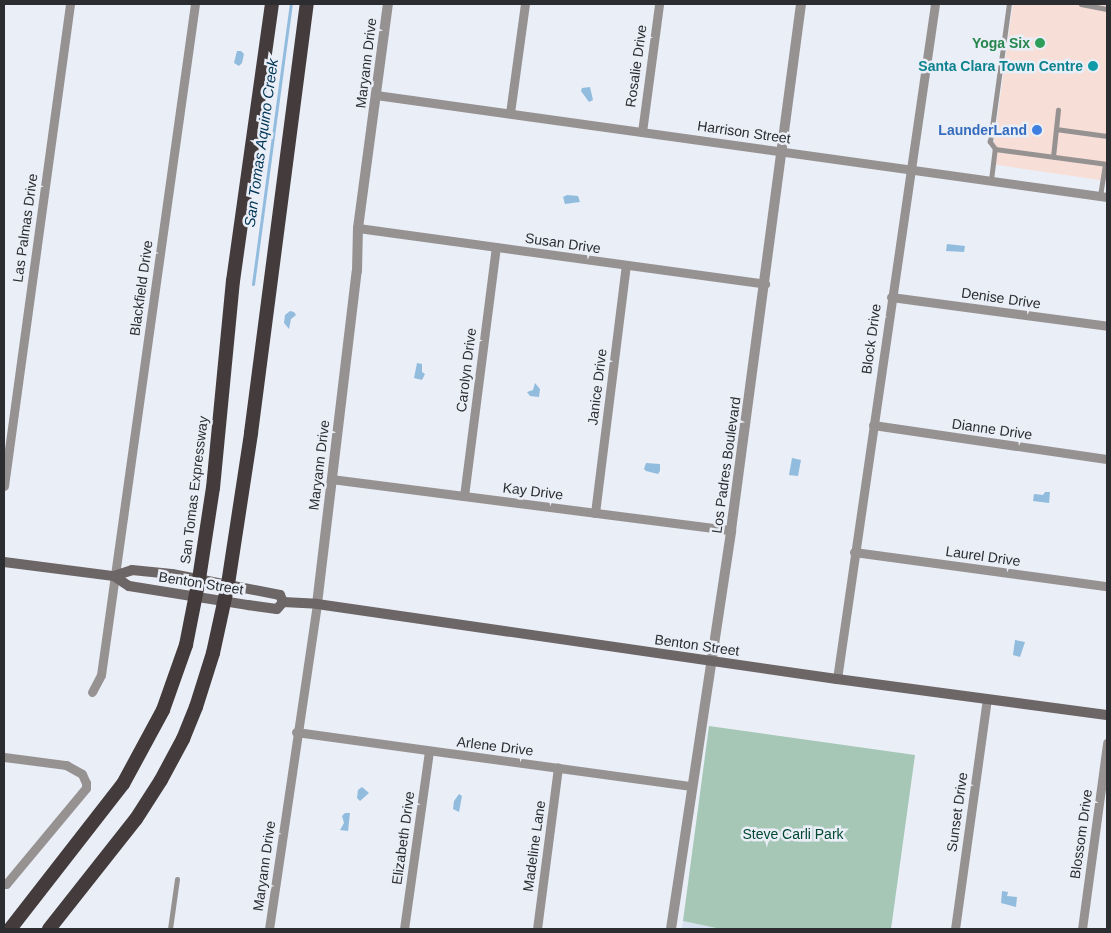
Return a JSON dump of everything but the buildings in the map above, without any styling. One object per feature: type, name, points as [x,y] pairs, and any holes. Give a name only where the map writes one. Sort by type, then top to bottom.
[{"type":"highway","name":"San Tomas Expressway","points":[[10,929],[95,822],[141,754],[170,695],[186,645],[199,579],[216,467],[233,281],[272,4]]},
{"type":"highway","points":[[49,929],[136,819],[161,780],[183,739],[214,654],[228,584],[252,423],[307,4]]},
{"type":"main road","name":"Benton Street","points":[[4,562],[114,576],[130,586],[277,609],[283,602]]},
{"type":"main road","name":"Benton Street","points":[[114,576],[132,570],[199,579],[280,595],[283,602]]},
{"type":"main road","name":"Benton Street","points":[[283,602],[317,604],[837,679],[1107,715]]},
{"type":"street","name":"Las Palmas Drive","points":[[4,486],[70,4]]},
{"type":"street","name":"Blackfield Drive","points":[[92,692],[100,675],[195,4]]},
{"type":"street","name":"Maryann Drive","points":[[269,929],[296,732],[317,604],[357,271],[358,228],[388,4]]},
{"type":"street","points":[[510,114],[525,4]]},
{"type":"street","name":"Rosalie Drive","points":[[642,132],[658,4]]},
{"type":"street","name":"Los Padres Boulevard","points":[[671,929],[731,530],[783,151],[801,4]]},
{"type":"street","name":"Block Drive","points":[[837,679],[935,4]]},
{"type":"street","name":"Harrison Street","points":[[376,94],[1103,196]]},
{"type":"street","name":"Susan Drive","points":[[358,228],[764,284]]},
{"type":"street","name":"Carolyn Drive","points":[[464,496],[496,248]]},
{"type":"street","name":"Janice Drive","points":[[595,513],[626,265]]},
{"type":"street","name":"Denise Drive","points":[[891,297],[1107,326]]},
{"type":"street","name":"Dianne Drive","points":[[873,425],[1107,459]]},
{"type":"street","name":"Kay Drive","points":[[331,479],[731,530]]},
{"type":"street","name":"Laurel Drive","points":[[854,552],[1107,586]]},
{"type":"street","name":"Sunset Drive","points":[[955,929],[987,699]]},
{"type":"street","name":"Arlene Drive","points":[[296,732],[429,752],[558,767],[691,786]]},
{"type":"street","name":"Blossom Drive","points":[[1082,929],[1107,743]]},
{"type":"street","name":"Elizabeth Drive","points":[[404,929],[429,752]]},
{"type":"street","points":[[4,757],[66,765],[82,774],[86,783],[86,788],[25,862],[6,884],[4,883]]},
{"type":"street","name":"Madeline Lane","points":[[537,929],[558,767]]},
{"type":"lane","points":[[991,180],[995,149],[990,142],[1009,4]]},
{"type":"lane","points":[[1081,4],[1107,9]]},
{"type":"lane","points":[[1053,157],[1058,110]]},
{"type":"lane","points":[[1056,129],[1107,136]]},
{"type":"lane","points":[[995,149],[1106,164],[1103,196]]},
{"type":"lane","points":[[170,929],[177,880]]},
{"type":"shaded area","name":"Santa Clara Town Centre","points":[[1013,4],[1107,4],[1107,181],[991,164]]},
{"type":"shaded area","points":[[683,921],[716,928],[735,929],[682,929]]},
{"type":"green space","name":"Steve Carli Park","points":[[709,726],[915,755],[891,929],[715,929],[683,921]]},
{"type":"water","points":[[237,51],[241,51],[244,54],[242,63],[239,66],[234,63]]},
{"type":"water","points":[[590,87],[593,100],[589,102],[581,91],[582,88]]},
{"type":"water","points":[[567,195],[578,196],[580,202],[565,204],[563,197]]},
{"type":"water","points":[[947,244],[965,246],[964,252],[946,251]]},
{"type":"water","points":[[290,311],[296,315],[291,319],[289,329],[284,323],[285,315]]},
{"type":"water","points":[[417,363],[422,364],[422,372],[425,374],[422,380],[414,378]]},
{"type":"water","points":[[535,383],[540,389],[539,397],[530,396],[527,392],[533,390]]},
{"type":"water","points":[[792,458],[801,460],[798,476],[789,475]]},
{"type":"water","points":[[646,463],[660,464],[658,474],[646,471],[644,469]]},
{"type":"water","points":[[1045,492],[1050,492],[1049,503],[1033,501],[1034,494],[1043,495]]},
{"type":"water","points":[[1015,640],[1025,642],[1020,657],[1013,655]]},
{"type":"water","points":[[362,787],[369,793],[360,801],[357,798],[358,790]]},
{"type":"water","points":[[459,794],[462,796],[459,812],[453,809],[454,801]]},
{"type":"water","points":[[345,813],[350,813],[348,831],[340,830],[344,823],[342,816]]},
{"type":"water","points":[[1002,891],[1008,892],[1007,896],[1017,897],[1016,907],[1001,903]]},
{"type":"waterway","name":"San Tomas Aquino Creek","points":[[253,284],[291,4]]},
{"type":"place","name":"Yoga Six","points":[[1040,43]]},
{"type":"place","name":"Santa Clara Town Centre","points":[[1093,66]]},
{"type":"place","name":"LaunderLand","points":[[1037,130]]}]
